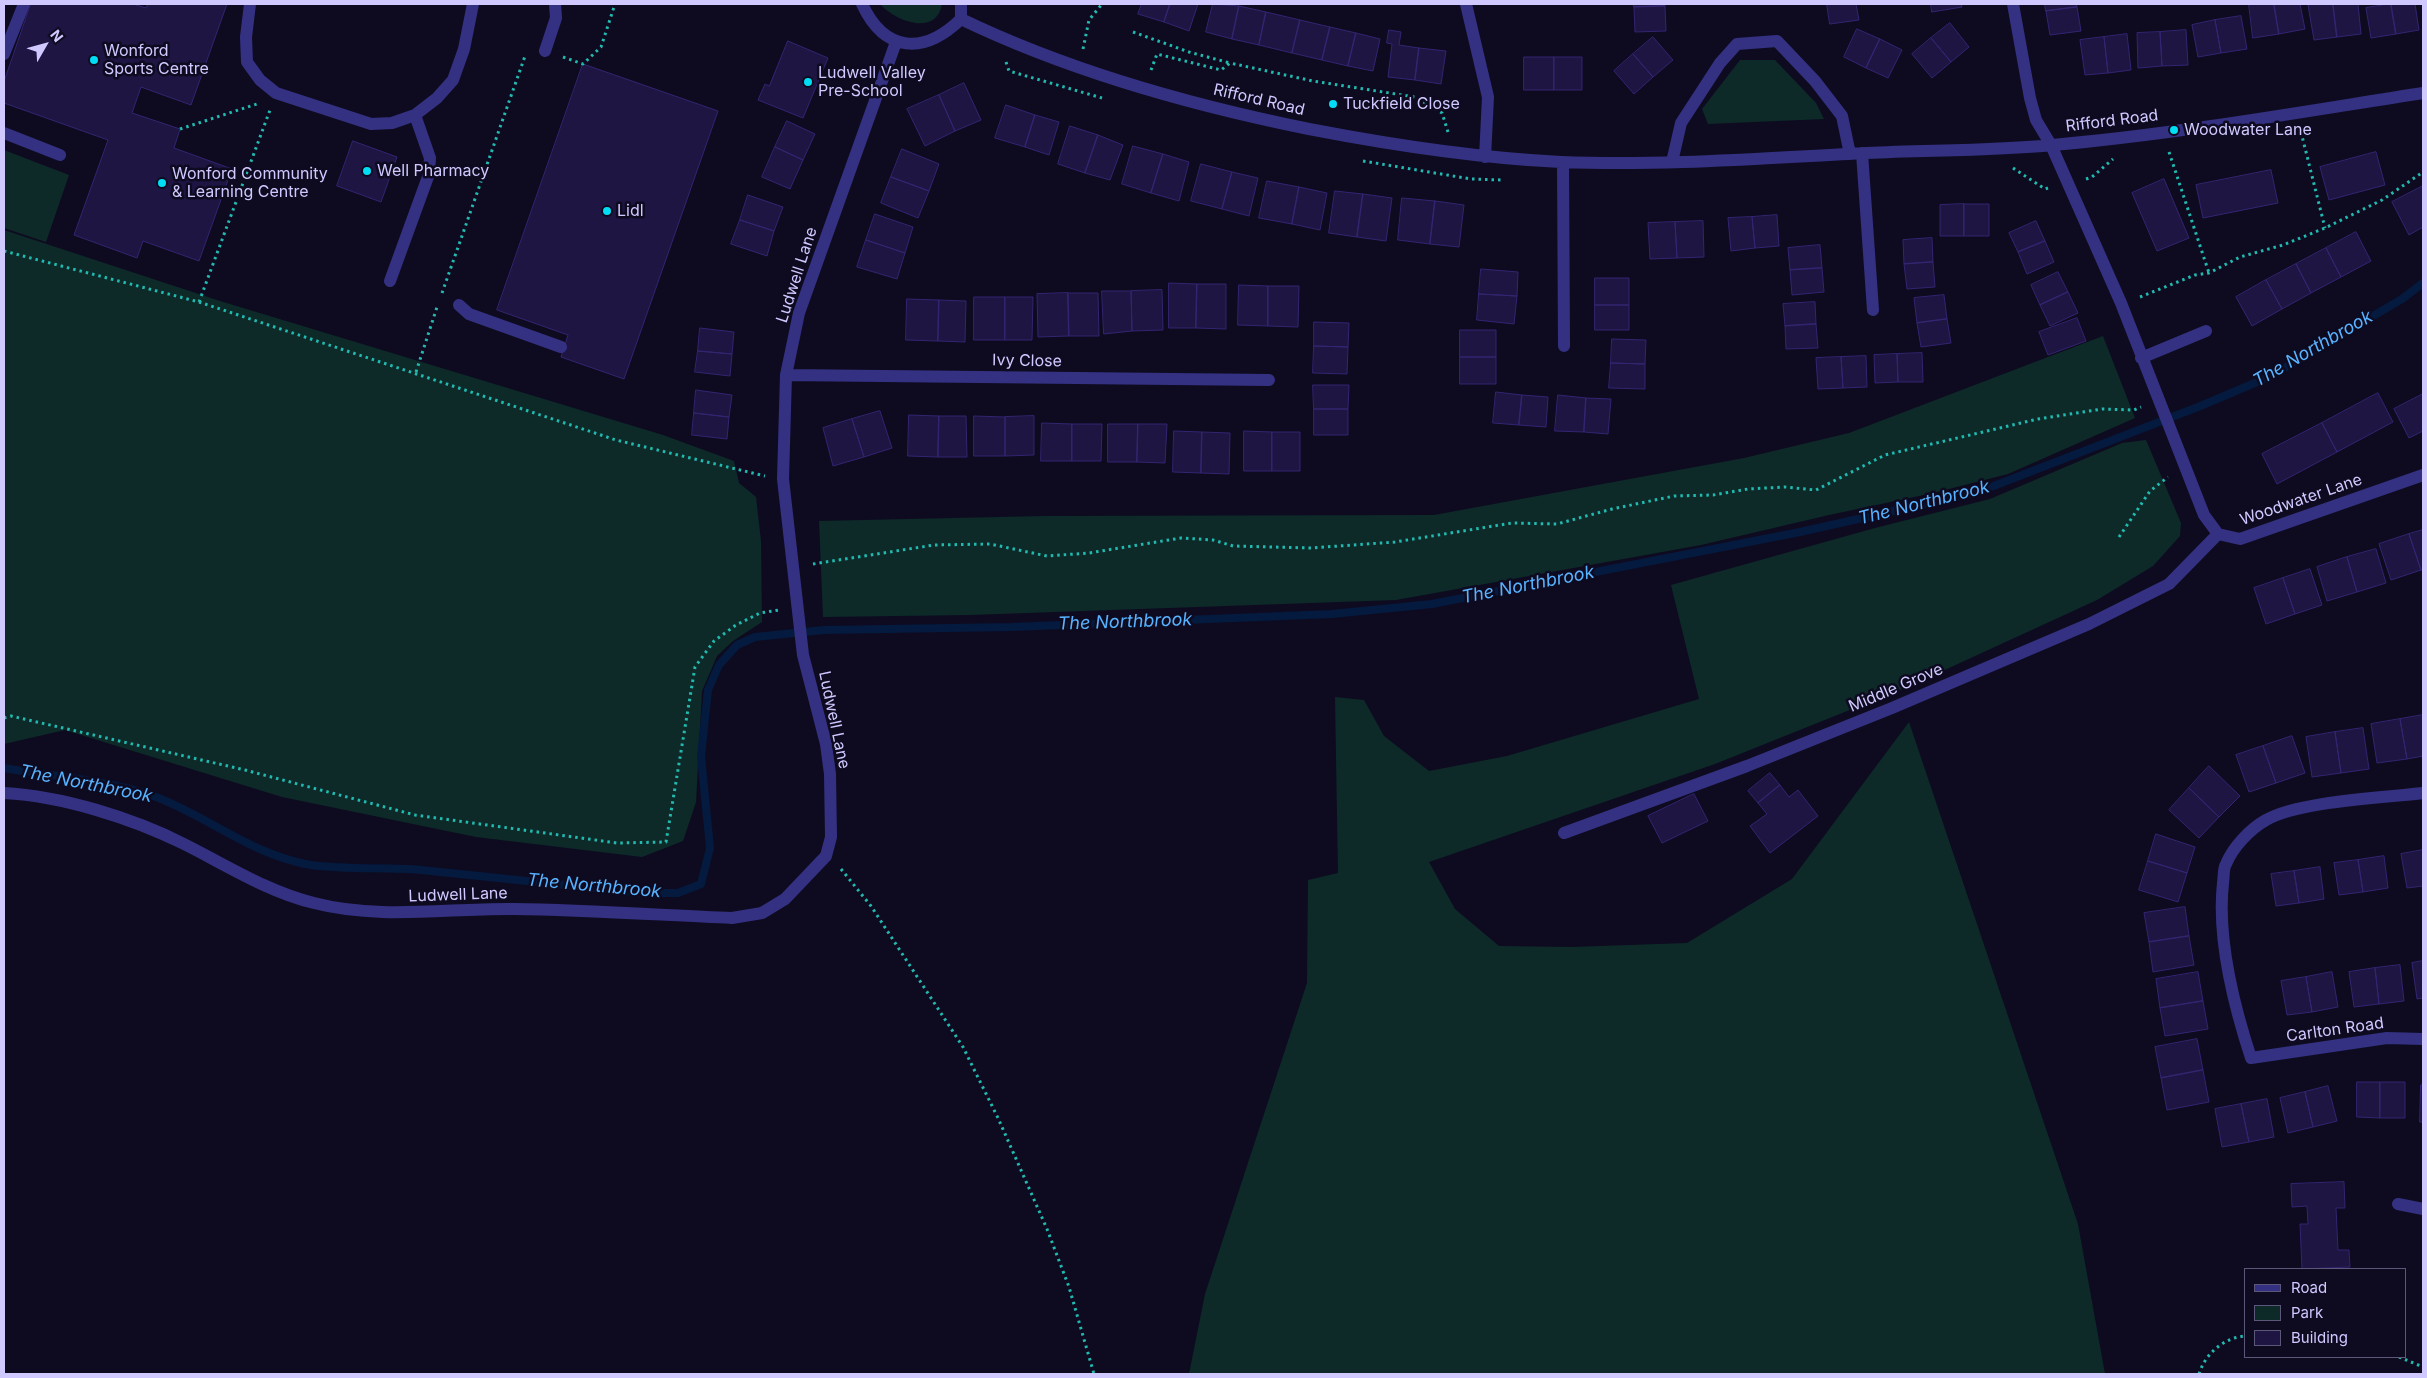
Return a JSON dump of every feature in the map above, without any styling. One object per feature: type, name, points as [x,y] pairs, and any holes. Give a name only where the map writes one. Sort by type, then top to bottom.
[{"type":"street","points":[[4,54],[24,4]]},
{"type":"street","points":[[250,4],[246,37],[247,62],[260,80],[275,92],[371,124],[392,123],[415,115],[437,98],[453,80],[464,49],[473,4]]},
{"type":"street","points":[[545,51],[556,18],[555,4]]},
{"type":"street","points":[[862,4],[868,17],[882,32],[896,42],[910,45],[927,42],[947,32],[961,19],[961,4]]},
{"type":"street","points":[[1466,4],[1488,97],[1486,157]]},
{"type":"street","points":[[2013,4],[2030,98],[2036,120],[2051,145],[2121,303],[2176,439],[2204,516],[2218,534]]},
{"type":"street","name":"Rifford Road","points":[[961,19],[999,37],[1079,67],[1145,89],[1254,117],[1375,142],[1456,154],[1562,162],[1672,162],[2051,145],[2163,132],[2423,92]]},
{"type":"street","points":[[1672,162],[1681,123],[1720,64],[1737,44],[1777,41],[1815,81],[1842,116],[1856,154],[1873,310]]},
{"type":"street","name":"Ludwell Lane","points":[[4,793],[61,801],[159,832],[242,875],[276,890],[314,903],[394,913],[513,909],[732,918],[762,913],[785,899],[826,856],[830,837],[830,774],[826,744],[803,655],[783,480],[786,375],[799,313],[896,42]]},
{"type":"street","points":[[390,281],[430,174],[430,158],[415,115]]},
{"type":"street","points":[[4,132],[60,155]]},
{"type":"street","points":[[1562,162],[1564,346]]},
{"type":"street","points":[[458,305],[469,314],[561,347]]},
{"type":"street","points":[[2142,358],[2206,331]]},
{"type":"street","name":"Ivy Close","points":[[786,375],[1269,380]]},
{"type":"street","name":"Woodwater Lane","points":[[2218,534],[2240,539],[2423,475]]},
{"type":"street","name":"Middle Grove","points":[[1564,833],[1810,741],[2089,624],[2169,584],[2218,534]]},
{"type":"street","name":"Carlton Road","points":[[2423,793],[2302,807],[2267,819],[2243,839],[2225,865],[2221,897],[2227,959],[2242,1030],[2251,1058],[2387,1038],[2423,1039]]},
{"type":"street","points":[[2398,1204],[2423,1210]]},
{"type":"path","points":[[416,372],[529,46],[583,64],[601,46],[615,4]]},
{"type":"path","points":[[1079,67],[1089,20],[1102,4]]},
{"type":"path","points":[[1132,32],[1230,63],[1313,81],[1415,97],[1442,113],[1456,154]]},
{"type":"path","points":[[1145,89],[1156,54],[1221,70],[1230,63]]},
{"type":"path","points":[[180,129],[258,104],[275,92]]},
{"type":"path","points":[[199,302],[275,92]]},
{"type":"path","points":[[2296,112],[2325,228]]},
{"type":"path","points":[[2163,132],[2209,273]]},
{"type":"path","points":[[2121,303],[2195,275],[2209,273],[2240,257],[2283,245],[2325,228],[2382,200],[2423,172]]},
{"type":"path","points":[[4,251],[199,302],[416,372],[616,440],[691,457],[751,474],[783,480]]},
{"type":"path","points":[[792,568],[876,552],[934,545],[990,544],[1047,556],[1089,553],[1181,538],[1213,540],[1233,546],[1311,548],[1396,542],[1512,524],[1557,524],[1612,509],[1674,496],[1712,496],[1766,488],[1816,490],[1885,455],[2038,419],[2102,409],[2134,410],[2160,403]]},
{"type":"path","points":[[2119,537],[2150,491],[2162,480],[2187,469]]},
{"type":"path","points":[[4,718],[11,716],[245,770],[415,815],[617,843],[666,842],[695,667],[714,641],[736,625],[760,613],[798,609]]},
{"type":"path","points":[[826,856],[843,870],[871,906],[963,1047],[1047,1229],[1069,1287],[1094,1374]]},
{"type":"path","points":[[2199,1374],[2202,1363],[2213,1349],[2240,1336],[2244,1336]]},
{"type":"path","points":[[2401,1358],[2423,1367]]},
{"type":"green space","points":[[880,4],[942,4],[938,14],[932,21],[914,23],[895,16]]},
{"type":"green space","points":[[1740,60],[1775,60],[1816,103],[1824,119],[1708,124],[1702,109]]},
{"type":"green space","points":[[4,150],[69,175],[46,242],[4,228]]},
{"type":"green space","points":[[4,230],[220,301],[663,435],[734,461],[739,483],[756,497],[761,541],[762,622],[733,641],[717,656],[702,691],[696,802],[683,841],[642,857],[476,837],[282,797],[65,730],[4,744]]},
{"type":"green space","points":[[2103,336],[2135,418],[2008,474],[1933,493],[1701,545],[1396,600],[970,615],[823,617],[819,521],[1044,516],[1434,515],[1744,458],[1849,433]]},
{"type":"green space","points":[[2146,440],[2181,523],[2180,536],[2153,566],[2097,600],[1912,685],[1715,764],[1429,862],[1455,909],[1499,946],[1571,947],[1687,943],[1792,879],[1909,722],[2078,1224],[2105,1374],[1189,1374],[1205,1294],[1307,983],[1308,880],[1338,873],[1335,697],[1364,700],[1384,736],[1429,771],[1507,756],[1699,699],[1671,585],[1875,528],[1990,499],[2122,443]]},
{"type":"building","points":[[31,4],[133,4],[146,8],[148,4],[227,4],[191,105],[141,87],[132,113],[180,129],[174,148],[232,169],[199,261],[143,241],[137,258],[74,235],[108,140],[4,103],[4,82]]},
{"type":"building","points":[[1142,4],[1170,4],[1164,22],[1138,14]]},
{"type":"building","points":[[1170,4],[1198,4],[1189,31],[1164,22]]},
{"type":"building","points":[[1213,4],[1239,6],[1232,39],[1206,32]]},
{"type":"building","points":[[1634,4],[1665,4],[1665,6],[1634,7]]},
{"type":"building","points":[[1827,4],[1856,4],[1859,20],[1830,24]]},
{"type":"building","points":[[1931,4],[1961,4],[1962,7],[1932,12]]},
{"type":"building","points":[[2045,4],[2076,4],[2077,7],[2046,11]]},
{"type":"building","points":[[2249,4],[2274,4],[2279,34],[2253,38]]},
{"type":"building","points":[[2274,4],[2300,4],[2305,29],[2279,34]]},
{"type":"building","points":[[2333,4],[2337,37],[2314,40],[2308,5]]},
{"type":"building","points":[[2333,4],[2358,4],[2361,34],[2337,37]]},
{"type":"building","points":[[2391,4],[2396,34],[2371,38],[2366,8]]},
{"type":"building","points":[[2391,4],[2415,4],[2419,30],[2396,34]]},
{"type":"building","points":[[1239,6],[1266,12],[1259,45],[1232,39]]},
{"type":"building","points":[[1665,6],[1666,31],[1635,32],[1634,7]]},
{"type":"building","points":[[2077,7],[2081,31],[2050,35],[2046,11]]},
{"type":"building","points":[[1266,12],[1300,20],[1292,53],[1259,45]]},
{"type":"building","points":[[2241,16],[2247,49],[2221,53],[2215,20]]},
{"type":"building","points":[[1300,20],[1330,27],[1322,60],[1292,53]]},
{"type":"building","points":[[2215,20],[2221,53],[2198,57],[2192,25]]},
{"type":"building","points":[[1950,23],[1969,47],[1951,62],[1931,38]]},
{"type":"building","points":[[1330,27],[1356,33],[1348,66],[1322,60]]},
{"type":"building","points":[[1857,29],[1880,39],[1866,68],[1844,57]]},
{"type":"building","points":[[1389,30],[1401,32],[1399,45],[1419,48],[1415,80],[1388,77],[1392,44],[1387,43]]},
{"type":"building","points":[[2186,30],[2188,65],[2162,66],[2160,32]]},
{"type":"building","points":[[2160,32],[2162,66],[2138,68],[2137,33]]},
{"type":"building","points":[[1356,33],[1380,39],[1373,71],[1348,66]]},
{"type":"building","points":[[2127,34],[2131,70],[2108,73],[2104,37]]},
{"type":"building","points":[[1653,37],[1673,60],[1653,77],[1633,54]]},
{"type":"building","points":[[2104,37],[2108,73],[2085,75],[2080,40]]},
{"type":"building","points":[[1931,38],[1951,62],[1932,78],[1912,54]]},
{"type":"building","points":[[1880,39],[1902,50],[1888,78],[1866,68]]},
{"type":"building","points":[[788,41],[828,58],[803,118],[758,100],[765,84],[769,86]]},
{"type":"building","points":[[1419,48],[1446,51],[1441,84],[1415,80]]},
{"type":"building","points":[[1633,54],[1653,77],[1634,94],[1614,71]]},
{"type":"building","points":[[1524,57],[1554,57],[1554,90],[1524,90]]},
{"type":"building","points":[[1554,57],[1582,57],[1582,90],[1554,90]]},
{"type":"building","name":"Lidl","points":[[583,64],[718,111],[624,379],[561,357],[568,335],[497,310]]},
{"type":"building","points":[[964,83],[981,120],[955,131],[939,95]]},
{"type":"building","points":[[939,95],[955,131],[925,146],[907,109]]},
{"type":"building","points":[[1006,105],[1035,115],[1025,147],[995,138]]},
{"type":"building","points":[[1035,115],[1059,122],[1049,155],[1025,147]]},
{"type":"building","points":[[787,121],[815,134],[803,160],[775,147]]},
{"type":"building","points":[[1070,126],[1098,135],[1085,173],[1058,164]]},
{"type":"building","points":[[1098,135],[1123,145],[1110,180],[1085,173]]},
{"type":"building","name":"Well Pharmacy","points":[[353,141],[397,157],[381,202],[337,186]]},
{"type":"building","points":[[1133,146],[1163,154],[1151,193],[1122,184]]},
{"type":"building","points":[[775,147],[803,160],[790,189],[762,177]]},
{"type":"building","points":[[902,149],[939,164],[929,191],[891,177]]},
{"type":"building","points":[[2376,152],[2385,185],[2329,200],[2320,167]]},
{"type":"building","points":[[1163,154],[1189,162],[1179,201],[1151,193]]},
{"type":"building","points":[[1201,164],[1232,172],[1222,209],[1191,201]]},
{"type":"building","points":[[2271,170],[2278,203],[2203,218],[2196,185]]},
{"type":"building","points":[[1232,172],[1258,178],[1249,216],[1222,209]]},
{"type":"building","points":[[891,177],[929,191],[918,218],[881,203]]},
{"type":"building","points":[[2164,179],[2189,238],[2157,251],[2132,193]]},
{"type":"building","points":[[1267,181],[1299,187],[1292,224],[1259,218]]},
{"type":"building","points":[[2423,186],[2423,227],[2409,235],[2392,202]]},
{"type":"building","points":[[1299,187],[1327,193],[1320,230],[1292,224]]},
{"type":"building","points":[[1335,191],[1363,194],[1357,237],[1329,233]]},
{"type":"building","points":[[1363,194],[1392,198],[1386,241],[1357,237]]},
{"type":"building","points":[[748,195],[783,207],[774,231],[740,220]]},
{"type":"building","points":[[1402,198],[1435,201],[1430,244],[1398,240]]},
{"type":"building","points":[[1435,201],[1464,205],[1459,247],[1430,244]]},
{"type":"building","points":[[1964,204],[1989,204],[1989,236],[1964,236]]},
{"type":"building","points":[[1964,204],[1964,236],[1940,236],[1940,205]]},
{"type":"building","points":[[875,214],[913,227],[905,253],[866,240]]},
{"type":"building","points":[[1777,215],[1779,246],[1755,248],[1752,217]]},
{"type":"building","points":[[1752,217],[1755,248],[1731,251],[1728,218]]},
{"type":"building","points":[[740,220],[774,231],[767,256],[731,244]]},
{"type":"building","points":[[1703,221],[1704,257],[1677,258],[1675,222]]},
{"type":"building","points":[[2036,221],[2045,241],[2018,252],[2009,233]]},
{"type":"building","points":[[1675,222],[1677,258],[1650,259],[1648,223]]},
{"type":"building","points":[[2356,232],[2371,261],[2341,277],[2326,248]]},
{"type":"building","points":[[1932,238],[1933,262],[1904,264],[1903,240]]},
{"type":"building","points":[[866,240],[905,253],[897,279],[857,267]]},
{"type":"building","points":[[2045,241],[2054,262],[2027,274],[2018,252]]},
{"type":"building","points":[[1820,245],[1822,268],[1790,270],[1788,248]]},
{"type":"building","points":[[2326,248],[2341,277],[2311,293],[2296,264]]},
{"type":"building","points":[[1933,262],[1935,287],[1907,289],[1904,264]]},
{"type":"building","points":[[2296,264],[2311,293],[2282,309],[2266,280]]},
{"type":"building","points":[[1822,268],[1824,292],[1792,295],[1790,270]]},
{"type":"building","points":[[1481,269],[1518,272],[1517,296],[1479,294]]},
{"type":"building","points":[[2058,272],[2068,292],[2040,305],[2031,285]]},
{"type":"building","points":[[1595,278],[1629,278],[1629,305],[1595,305]]},
{"type":"building","points":[[2266,280],[2282,309],[2252,326],[2236,297]]},
{"type":"building","points":[[1169,283],[1197,284],[1196,328],[1169,328]]},
{"type":"building","points":[[1197,284],[1226,284],[1226,329],[1196,328]]},
{"type":"building","points":[[1239,285],[1268,286],[1268,326],[1238,325]]},
{"type":"building","points":[[1268,286],[1299,286],[1298,327],[1268,326]]},
{"type":"building","points":[[1162,290],[1163,330],[1132,331],[1131,291]]},
{"type":"building","points":[[1102,291],[1131,291],[1132,331],[1104,334]]},
{"type":"building","points":[[2068,292],[2078,313],[2050,326],[2040,305]]},
{"type":"building","points":[[1068,293],[1069,336],[1038,337],[1037,294]]},
{"type":"building","points":[[1068,293],[1098,293],[1099,336],[1069,336]]},
{"type":"building","points":[[1479,294],[1517,296],[1514,324],[1477,320]]},
{"type":"building","points":[[1944,295],[1947,319],[1917,323],[1914,298]]},
{"type":"building","points":[[974,297],[1005,297],[1005,340],[974,340]]},
{"type":"building","points":[[1005,297],[1033,297],[1032,340],[1005,340]]},
{"type":"building","points":[[907,299],[939,300],[938,341],[906,340]]},
{"type":"building","points":[[939,300],[966,301],[965,342],[938,341]]},
{"type":"building","points":[[1815,302],[1816,324],[1785,326],[1783,304]]},
{"type":"building","points":[[1595,305],[1629,305],[1629,330],[1595,330]]},
{"type":"building","points":[[2077,318],[2086,341],[2048,355],[2039,332]]},
{"type":"building","points":[[1947,319],[1951,343],[1921,347],[1917,323]]},
{"type":"building","points":[[1314,322],[1349,323],[1348,347],[1314,346]]},
{"type":"building","points":[[1816,324],[1818,348],[1786,349],[1785,326]]},
{"type":"building","points":[[700,328],[734,332],[732,354],[698,351]]},
{"type":"building","points":[[1460,330],[1496,330],[1496,357],[1460,357]]},
{"type":"building","points":[[1612,339],[1646,340],[1645,364],[1611,363]]},
{"type":"building","points":[[1314,346],[1348,347],[1347,374],[1313,373]]},
{"type":"building","points":[[698,351],[732,354],[730,376],[695,372]]},
{"type":"building","points":[[1922,353],[1923,382],[1898,382],[1897,354]]},
{"type":"building","points":[[1897,354],[1898,382],[1875,383],[1874,355]]},
{"type":"building","points":[[1866,356],[1867,387],[1843,388],[1841,357]]},
{"type":"building","points":[[1460,357],[1496,357],[1496,384],[1460,384]]},
{"type":"building","points":[[1841,357],[1843,388],[1818,389],[1816,358]]},
{"type":"building","points":[[1611,363],[1645,364],[1645,389],[1609,388]]},
{"type":"building","points":[[1313,385],[1349,385],[1348,409],[1314,409]]},
{"type":"building","points":[[696,390],[732,395],[729,417],[694,413]]},
{"type":"building","points":[[1496,392],[1522,395],[1519,425],[1493,423]]},
{"type":"building","points":[[2378,393],[2393,422],[2337,452],[2322,423]]},
{"type":"building","points":[[2423,394],[2423,431],[2409,438],[2394,409]]},
{"type":"building","points":[[1522,395],[1548,397],[1546,427],[1519,425]]},
{"type":"building","points":[[1558,395],[1586,398],[1584,432],[1555,431]]},
{"type":"building","points":[[1586,398],[1611,399],[1608,434],[1584,432]]},
{"type":"building","points":[[1314,409],[1348,409],[1348,435],[1314,435]]},
{"type":"building","points":[[880,411],[892,448],[864,457],[852,419]]},
{"type":"building","points":[[694,413],[729,417],[727,439],[692,435]]},
{"type":"building","points":[[909,415],[939,416],[938,457],[908,456]]},
{"type":"building","points":[[939,416],[966,416],[967,457],[938,457]]},
{"type":"building","points":[[974,416],[1005,417],[1005,456],[974,456]]},
{"type":"building","points":[[1034,416],[1034,455],[1005,456],[1005,417]]},
{"type":"building","points":[[852,419],[864,457],[833,466],[823,428]]},
{"type":"building","points":[[1042,423],[1072,424],[1072,461],[1041,461]]},
{"type":"building","points":[[2322,423],[2337,452],[2277,484],[2262,454]]},
{"type":"building","points":[[1072,424],[1102,424],[1101,461],[1072,461]]},
{"type":"building","points":[[1108,424],[1138,424],[1137,462],[1108,462]]},
{"type":"building","points":[[1138,424],[1167,424],[1165,463],[1137,462]]},
{"type":"building","points":[[1174,431],[1202,432],[1201,473],[1173,472]]},
{"type":"building","points":[[1244,431],[1272,432],[1272,471],[1244,471]]},
{"type":"building","points":[[1202,432],[1230,433],[1229,474],[1201,473]]},
{"type":"building","points":[[1272,432],[1300,432],[1300,471],[1272,471]]},
{"type":"building","points":[[2423,530],[2423,570],[2421,570],[2409,534]]},
{"type":"building","points":[[2409,534],[2421,570],[2391,580],[2379,544]]},
{"type":"building","points":[[2376,549],[2386,583],[2357,592],[2347,557]]},
{"type":"building","points":[[2347,557],[2357,592],[2327,601],[2317,567]]},
{"type":"building","points":[[2310,569],[2322,605],[2295,614],[2283,578]]},
{"type":"building","points":[[2283,578],[2295,614],[2266,624],[2254,588]]},
{"type":"building","points":[[2423,715],[2423,756],[2407,759],[2400,719]]},
{"type":"building","points":[[2400,719],[2407,759],[2377,763],[2371,724]]},
{"type":"building","points":[[2363,728],[2369,769],[2341,773],[2335,732]]},
{"type":"building","points":[[2335,732],[2341,773],[2312,777],[2306,737]]},
{"type":"building","points":[[2292,736],[2305,773],[2276,783],[2263,746]]},
{"type":"building","points":[[2263,746],[2276,783],[2249,792],[2236,755]]},
{"type":"building","points":[[2209,766],[2240,796],[2219,817],[2189,788]]},
{"type":"building","points":[[1770,773],[1780,785],[1758,803],[1748,791]]},
{"type":"building","points":[[1780,785],[1789,797],[1798,790],[1818,816],[1770,853],[1750,826],[1767,814],[1758,803]]},
{"type":"building","points":[[2189,788],[2219,817],[2199,838],[2169,810]]},
{"type":"building","points":[[1694,794],[1708,821],[1662,843],[1648,816]]},
{"type":"building","points":[[2156,834],[2195,847],[2187,873],[2148,861]]},
{"type":"building","points":[[2423,850],[2423,886],[2407,888],[2401,854]]},
{"type":"building","points":[[2384,856],[2388,888],[2363,892],[2358,860]]},
{"type":"building","points":[[2358,860],[2363,892],[2339,895],[2334,863]]},
{"type":"building","points":[[2148,861],[2187,873],[2178,902],[2139,890]]},
{"type":"building","points":[[2320,867],[2324,899],[2299,903],[2294,871]]},
{"type":"building","points":[[2294,871],[2299,903],[2276,906],[2271,874]]},
{"type":"building","points":[[2185,907],[2189,936],[2149,942],[2144,913]]},
{"type":"building","points":[[2189,936],[2194,965],[2153,972],[2149,942]]},
{"type":"building","points":[[2423,961],[2423,998],[2417,999],[2412,963]]},
{"type":"building","points":[[2400,965],[2404,1001],[2379,1004],[2375,968]]},
{"type":"building","points":[[2375,968],[2379,1004],[2354,1007],[2349,972]]},
{"type":"building","points":[[2198,972],[2203,1001],[2160,1008],[2156,979]]},
{"type":"building","points":[[2332,972],[2338,1007],[2312,1012],[2306,977]]},
{"type":"building","points":[[2306,977],[2312,1012],[2287,1015],[2281,981]]},
{"type":"building","points":[[2203,1001],[2208,1029],[2165,1036],[2160,1008]]},
{"type":"building","points":[[2197,1039],[2203,1070],[2161,1078],[2155,1047]]},
{"type":"building","points":[[2203,1070],[2209,1102],[2167,1110],[2161,1078]]},
{"type":"building","points":[[2357,1082],[2380,1082],[2380,1118],[2357,1117]]},
{"type":"building","points":[[2380,1082],[2405,1082],[2405,1118],[2380,1118]]},
{"type":"building","points":[[2421,1085],[2423,1085],[2423,1122],[2420,1122]]},
{"type":"building","points":[[2328,1086],[2337,1121],[2313,1127],[2305,1092]]},
{"type":"building","points":[[2305,1092],[2313,1127],[2288,1133],[2280,1098]]},
{"type":"building","points":[[2267,1099],[2274,1137],[2249,1142],[2241,1104]]},
{"type":"building","points":[[2241,1104],[2249,1142],[2222,1147],[2215,1109]]},
{"type":"building","points":[[2344,1182],[2345,1208],[2336,1208],[2338,1250],[2349,1250],[2350,1267],[2302,1268],[2300,1224],[2308,1224],[2307,1206],[2292,1207],[2291,1184]]},
{"type":"waterway","name":"The Northbrook","points":[[4,768],[101,782],[138,791],[176,805],[251,845],[290,860],[311,865],[421,870],[643,893],[678,893],[701,884],[710,848],[701,756],[708,690],[719,665],[737,645],[755,637],[824,630],[1012,627],[1332,614],[1432,604],[1800,532],[1978,492],[2198,407],[2269,377],[2402,299],[2423,283]]},
{"type":"place","name":"Wonford Sports Centre","points":[[94,60]]},
{"type":"place","name":"Ludwell Valley Pre-School","points":[[808,82]]},
{"type":"place","name":"Tuckfield Close","points":[[1333,104]]},
{"type":"place","name":"Woodwater Lane","points":[[2174,130]]},
{"type":"place","name":"Well Pharmacy","points":[[367,171]]},
{"type":"place","name":"Wonford Community & Learning Centre","points":[[162,183]]},
{"type":"place","name":"Lidl","points":[[607,211]]}]
